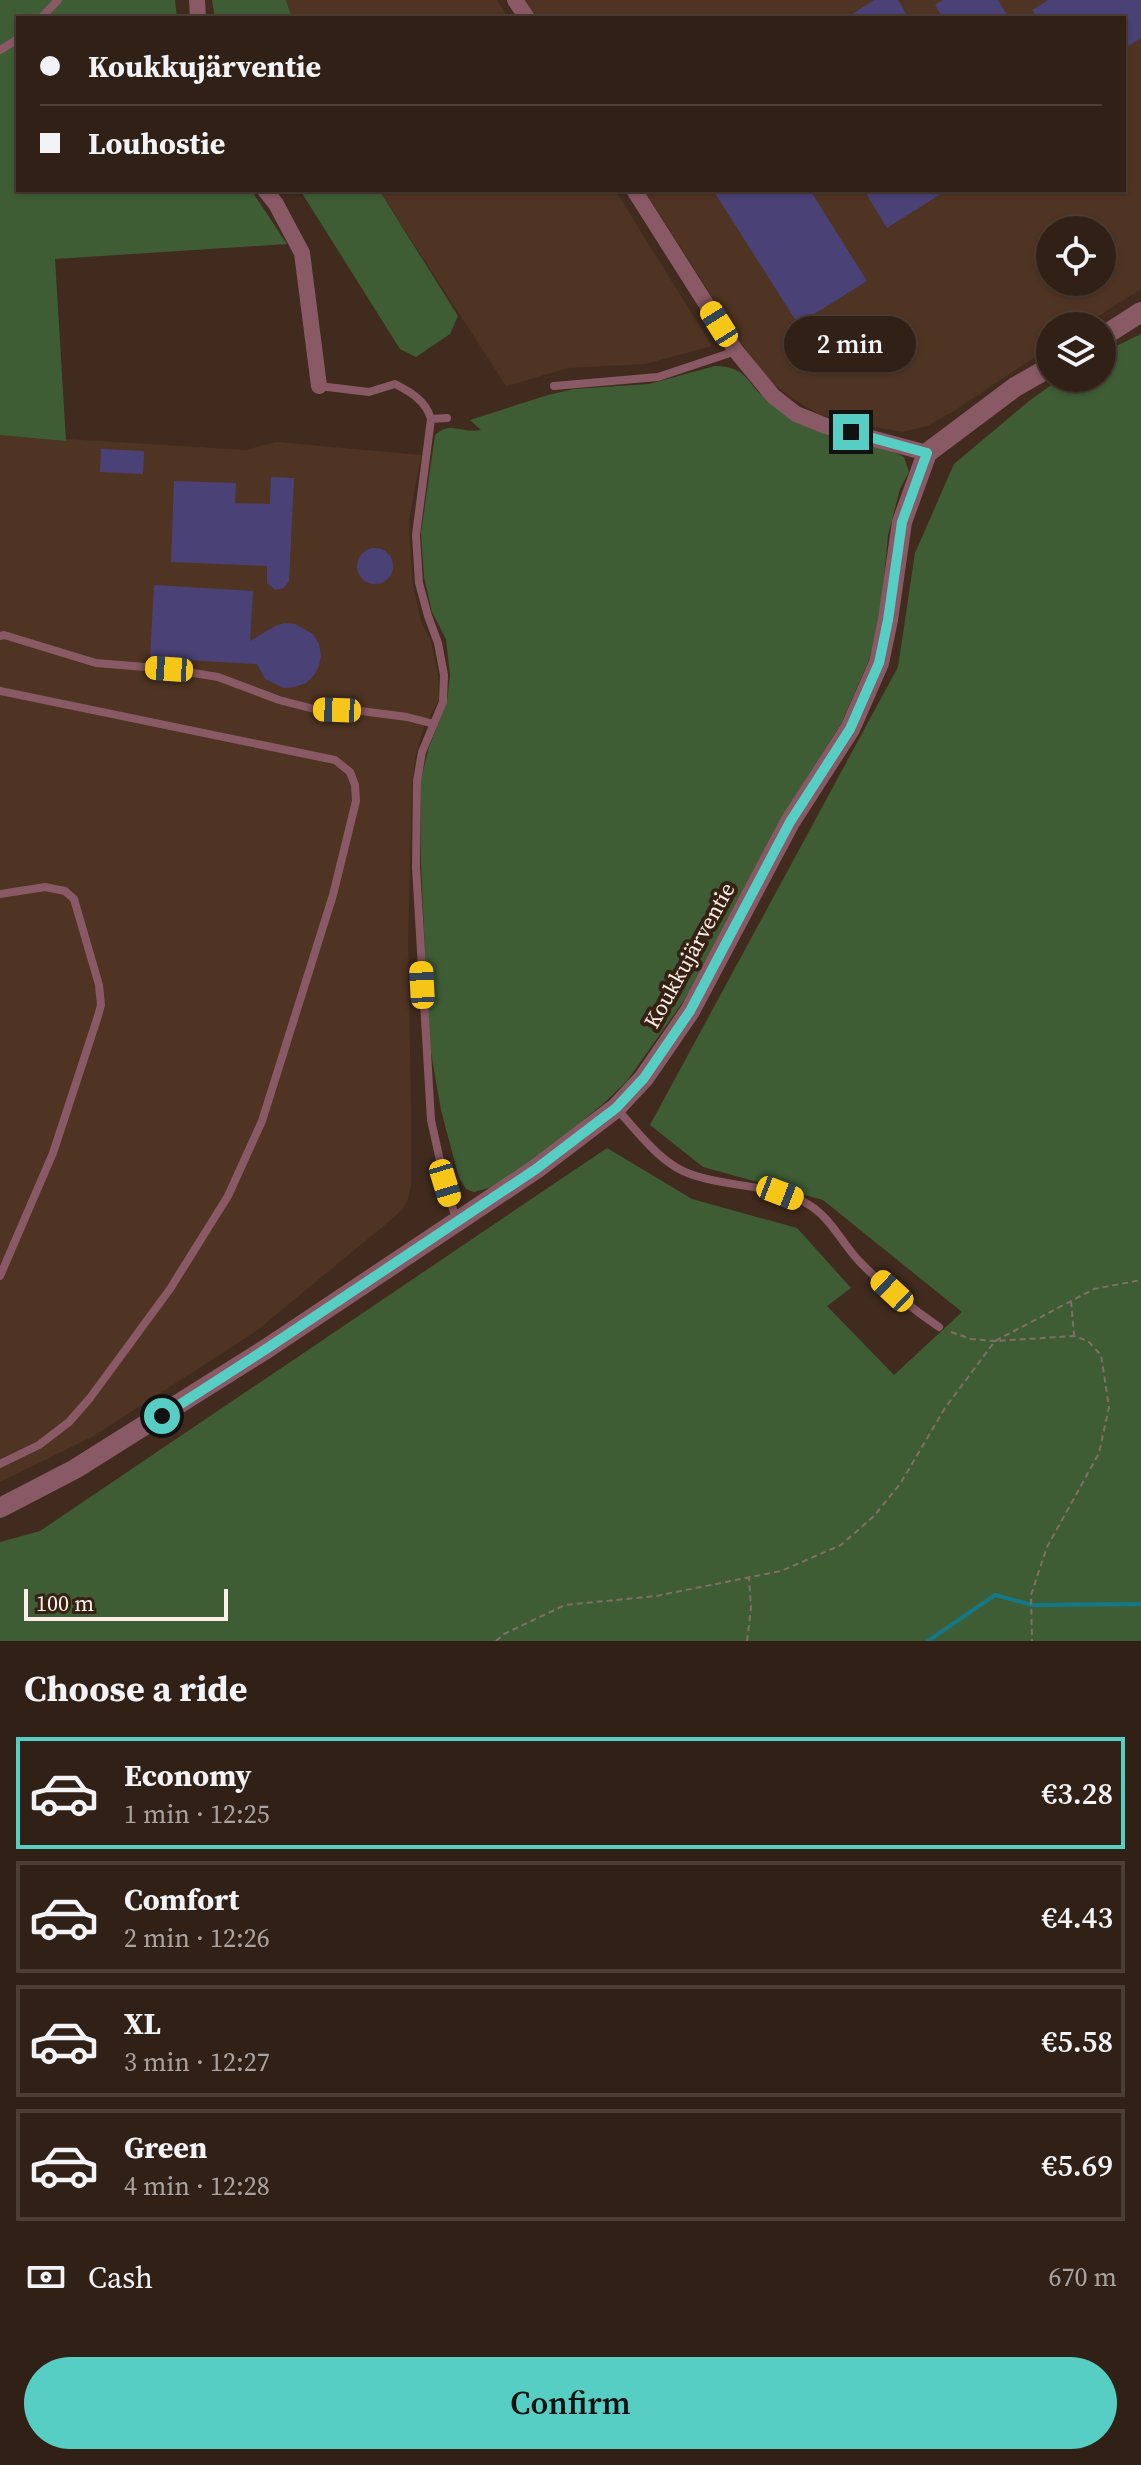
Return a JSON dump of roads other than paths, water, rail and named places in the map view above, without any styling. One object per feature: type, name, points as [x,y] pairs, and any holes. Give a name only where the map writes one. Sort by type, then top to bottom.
[{"type":"street","points":[[267,192],[302,253],[319,386]]},
{"type":"street","points":[[635,192],[736,351],[773,396],[796,414],[826,426],[927,453],[1015,387],[1036,375]]},
{"type":"street","points":[[1116,328],[1141,312]]},
{"type":"street","name":"Koukkujärventie","points":[[0,1508],[75,1469],[175,1408],[536,1169],[616,1108],[644,1078],[690,1011],[790,822],[850,729],[879,663],[902,522],[927,453]]},
{"type":"lane","points":[[43,16],[58,0]]},
{"type":"lane","points":[[554,386],[658,377],[736,351]]},
{"type":"lane","points":[[319,386],[369,392],[395,384],[412,392],[428,410],[431,419],[416,535],[419,583],[438,643],[444,675],[443,702],[422,752],[417,781],[417,882],[431,1120],[456,1220]]},
{"type":"lane","points":[[431,419],[447,418]]},
{"type":"lane","points":[[0,636],[96,663],[218,677],[279,700],[314,709],[361,711],[434,724]]},
{"type":"lane","points":[[0,691],[335,760],[350,772],[356,801],[333,895],[262,1121],[228,1196],[170,1289],[90,1398],[69,1422],[39,1445],[0,1464]]},
{"type":"lane","points":[[0,894],[45,887],[65,891],[74,899],[101,996],[98,1016],[53,1153],[0,1276]]},
{"type":"lane","points":[[616,1108],[666,1161],[692,1175],[780,1193],[810,1205],[828,1219],[858,1259],[912,1309],[939,1327]]},
{"type":"waterway","points":[[928,1641],[995,1595],[1032,1605],[1141,1604]]}]
